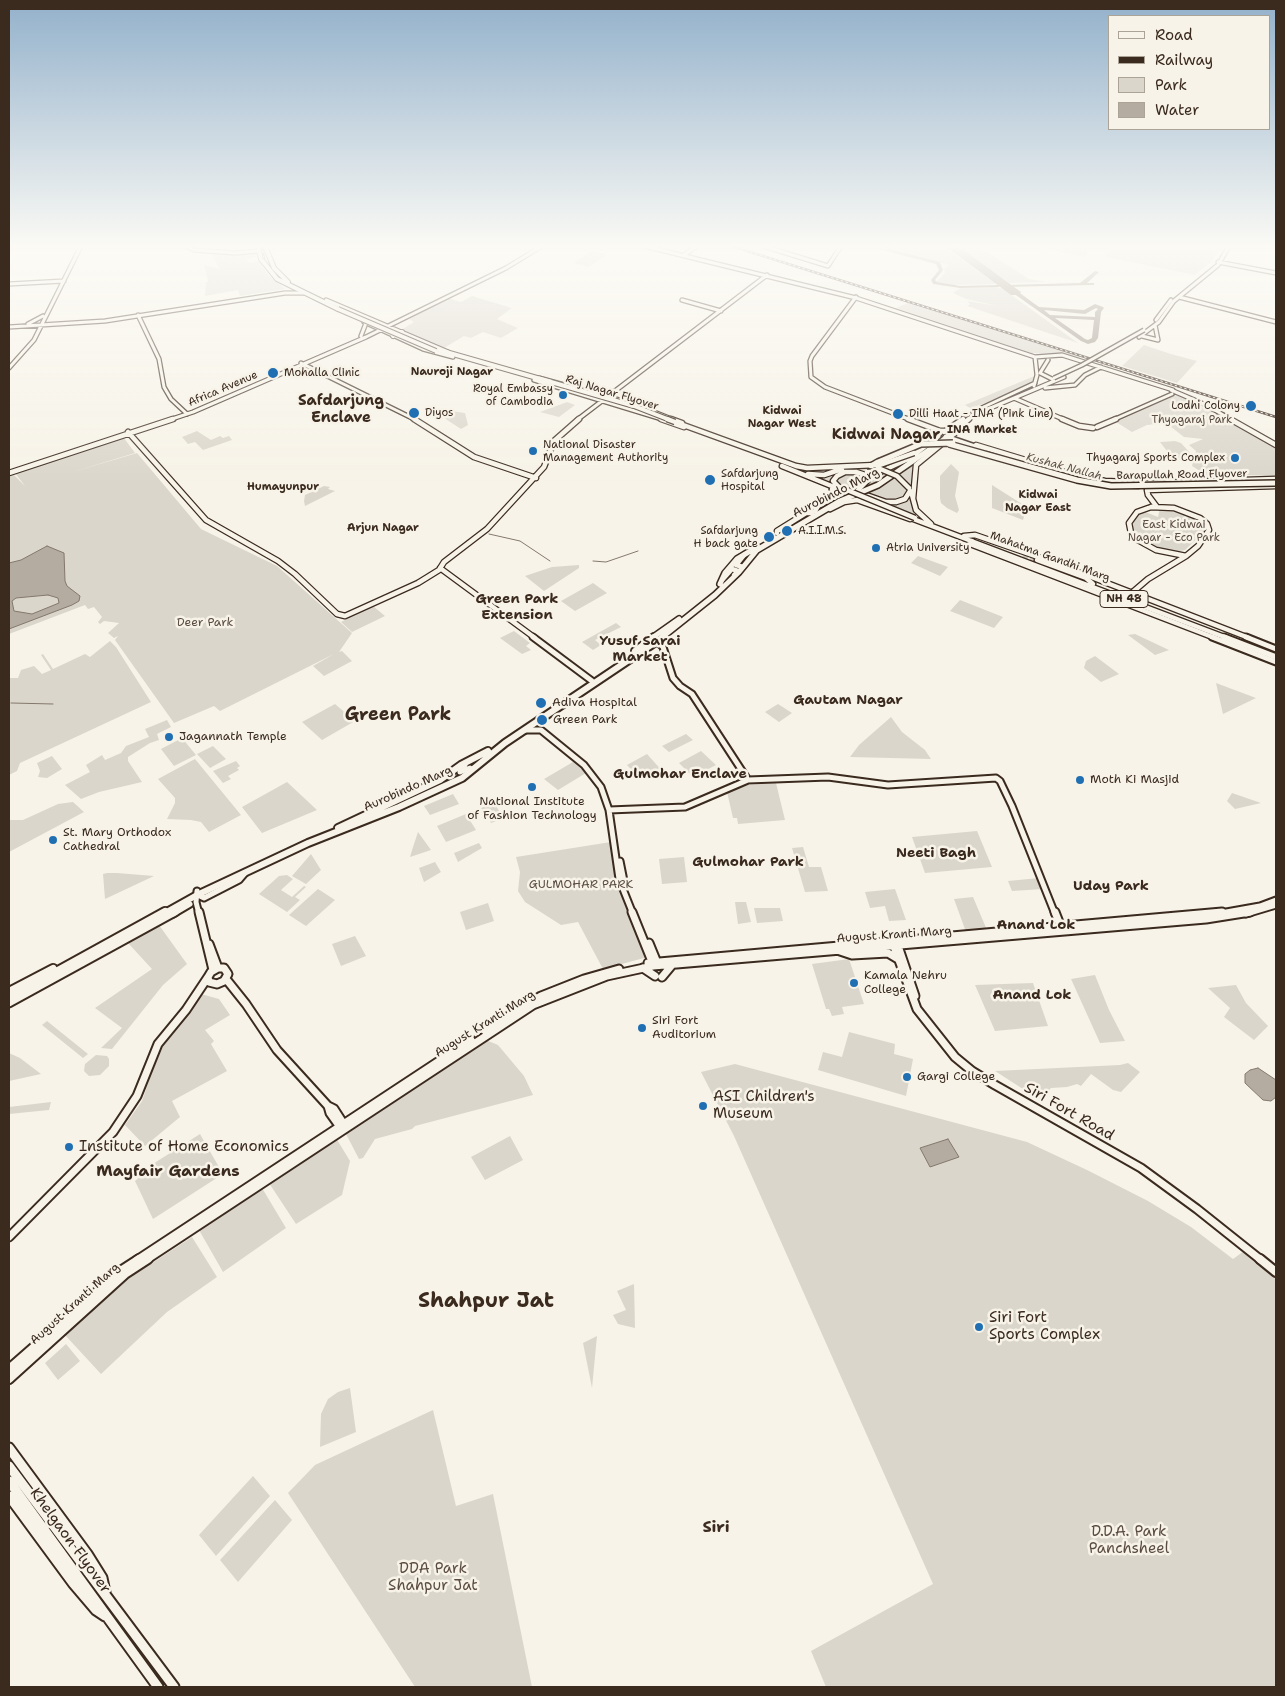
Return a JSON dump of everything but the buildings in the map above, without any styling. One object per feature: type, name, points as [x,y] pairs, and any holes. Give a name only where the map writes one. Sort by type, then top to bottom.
[{"type":"highway","name":"Aurobindo Marg","points":[[9,998],[190,905],[197,895],[308,843],[462,778],[476,768],[481,761],[524,730],[659,643],[664,636],[703,607],[725,580],[730,567],[813,512],[874,483],[938,436]]},
{"type":"highway","name":"Aurobindo Marg","points":[[775,537],[840,501],[866,492],[884,482],[947,440]]},
{"type":"highway","name":"Barapullah Road Flyover","points":[[947,440],[1062,474],[1111,485],[1276,482]]},
{"type":"highway","name":"Barapullah Road Flyover","points":[[947,440],[1077,480],[1111,486],[1276,482]]},
{"type":"highway","points":[[877,467],[921,444],[937,442],[955,443],[1012,458]]},
{"type":"highway","name":"Aurobindo Marg","points":[[9,992],[290,848],[341,827],[440,780],[590,682],[701,602],[725,580],[739,572],[748,556]]},
{"type":"main road","points":[[380,325],[454,356],[535,379]]},
{"type":"main road","points":[[392,336],[394,333],[402,332]]},
{"type":"main road","points":[[438,350],[447,352],[471,364],[535,379]]},
{"type":"main road","name":"Raj Nagar Flyover","points":[[535,379],[634,406],[683,425]]},
{"type":"main road","name":"Raj Nagar Flyover","points":[[550,383],[629,406],[683,425]]},
{"type":"main road","points":[[683,425],[931,524]]},
{"type":"main road","points":[[683,425],[787,464],[816,472],[807,474]]},
{"type":"main road","points":[[947,440],[955,433],[954,430]]},
{"type":"main road","points":[[913,499],[916,466],[929,452]]},
{"type":"main road","points":[[783,466],[807,474],[824,474],[849,468],[877,467],[912,455]]},
{"type":"main road","points":[[912,455],[867,472],[848,470],[837,473],[830,480],[836,486],[944,531]]},
{"type":"main road","points":[[783,466],[836,492],[835,497],[818,506],[813,512]]},
{"type":"main road","points":[[807,468],[877,467],[908,489]]},
{"type":"main road","points":[[836,486],[834,480],[838,475],[847,472],[858,472],[865,475],[868,480],[858,490]]},
{"type":"main road","points":[[884,482],[875,491],[877,496],[883,500],[892,501],[900,499],[908,489]]},
{"type":"main road","points":[[840,501],[868,496],[886,502],[898,502],[905,499],[908,489]]},
{"type":"main road","name":"Mahatma Gandhi Marg","points":[[908,489],[916,510],[931,524],[1092,585],[1100,592],[1276,655]]},
{"type":"main road","points":[[822,512],[848,501],[861,501],[944,531]]},
{"type":"main road","name":"Mahatma Gandhi Marg","points":[[944,531],[1092,585],[1127,594],[1276,655]]},
{"type":"main road","points":[[1037,560],[1086,578],[1092,585]]},
{"type":"main road","points":[[1031,566],[1083,586],[1092,585]]},
{"type":"main road","points":[[10,1450],[87,1554],[102,1578],[105,1593],[174,1687]]},
{"type":"main road","name":"Khelgaon Flyover","points":[[9,1466],[105,1593]]},
{"type":"main road","name":"Khelgaon Flyover","points":[[9,1481],[108,1618]]},
{"type":"main road","points":[[9,1496],[73,1583],[96,1610],[108,1618],[158,1687]]},
{"type":"street","points":[[9,326],[24,325]]},
{"type":"street","points":[[26,325],[37,331],[52,325]]},
{"type":"street","points":[[9,366],[28,344],[40,325]]},
{"type":"street","points":[[145,325],[161,358],[166,386],[185,412]]},
{"type":"street","points":[[361,336],[365,325]]},
{"type":"street","points":[[371,325],[423,349],[454,356]]},
{"type":"street","points":[[127,433],[204,522],[276,562],[335,615],[343,617],[407,588],[441,570],[446,563],[488,529],[549,465],[555,446],[562,435],[703,325]]},
{"type":"street","points":[[835,325],[812,356],[810,361],[811,377],[825,387],[940,431],[945,431]]},
{"type":"street","points":[[940,325],[1048,360],[1064,356],[1172,392],[1206,405],[1276,444]]},
{"type":"street","name":"Aurobindo Marg","points":[[954,430],[974,415],[1082,365],[1151,325]]},
{"type":"street","points":[[379,329],[387,326],[454,356]]},
{"type":"street","points":[[1099,368],[1080,376],[1074,384],[1064,382],[1063,378],[1140,337],[1155,326],[1158,340],[1140,337]]},
{"type":"street","name":"Africa Avenue","points":[[9,472],[193,409],[379,329]]},
{"type":"street","name":"Africa Avenue","points":[[9,472],[185,412],[366,337],[379,329]]},
{"type":"street","points":[[366,337],[392,336]]},
{"type":"street","points":[[1036,357],[1064,355],[1099,368]]},
{"type":"street","points":[[1044,356],[1048,360]]},
{"type":"street","points":[[1036,357],[1041,375],[1053,378]]},
{"type":"street","points":[[1048,360],[1039,369],[1035,386],[1075,385],[1081,378],[1099,368]]},
{"type":"street","points":[[302,363],[407,414],[474,457],[501,468],[536,477]]},
{"type":"street","name":"Aurobindo Marg","points":[[938,436],[979,408],[1014,398],[1035,386],[1063,378]]},
{"type":"street","points":[[535,379],[621,399],[683,425]]},
{"type":"street","points":[[535,379],[603,403],[624,407],[683,425]]},
{"type":"street","points":[[600,393],[618,390]]},
{"type":"street","points":[[618,390],[621,399]]},
{"type":"street","points":[[584,395],[590,394],[591,392],[589,391]]},
{"type":"street","points":[[1014,398],[1082,427],[1094,427],[1172,392]]},
{"type":"street","points":[[1007,399],[1023,402]]},
{"type":"street","name":"Aurobindo Marg","points":[[973,412],[1007,399]]},
{"type":"street","points":[[624,407],[624,403],[630,402]]},
{"type":"street","points":[[110,438],[139,428]]},
{"type":"street","points":[[947,440],[1086,478],[1112,482],[1246,479],[1276,482]]},
{"type":"street","points":[[1157,507],[1148,495],[1147,490],[1276,482]]},
{"type":"street","points":[[1127,594],[1148,579],[1177,563],[1199,543],[1209,530],[1204,522],[1181,510],[1157,507],[1143,508],[1135,514],[1129,523],[1131,533],[1140,543],[1150,548],[1184,555]]},
{"type":"street","points":[[964,536],[978,536],[1276,649]]},
{"type":"street","points":[[972,541],[970,544],[1100,592],[1276,662]]},
{"type":"street","points":[[441,570],[590,682]]},
{"type":"street","points":[[659,643],[672,681],[682,691],[691,693],[748,780]]},
{"type":"street","points":[[540,720],[542,730],[583,760],[596,773],[607,791],[623,878],[655,964]]},
{"type":"street","points":[[524,730],[542,730]]},
{"type":"street","points":[[471,761],[460,768],[460,772],[465,772],[481,761]]},
{"type":"street","points":[[386,811],[450,782],[456,775],[452,774],[440,780]]},
{"type":"street","points":[[611,810],[685,807],[748,780],[828,777],[888,785],[996,778],[1000,780],[1012,806],[1062,929]]},
{"type":"street","points":[[9,1003],[196,902],[197,895]]},
{"type":"street","points":[[197,895],[200,900],[208,945]]},
{"type":"street","name":"August Kranti Marg","points":[[9,1377],[125,1274],[341,1126],[541,996],[605,972],[655,964],[1206,915],[1260,906],[1276,900]]},
{"type":"street","points":[[190,905],[208,945],[216,969]]},
{"type":"street","name":"August Kranti Marg","points":[[1062,929],[1226,917],[1263,910],[1276,905]]},
{"type":"street","name":"August Kranti Marg","points":[[341,1126],[533,1005],[607,976],[655,964],[672,965],[895,944]]},
{"type":"street","name":"Siri Fort Road","points":[[895,944],[909,991],[922,1016],[955,1057],[972,1071],[1141,1168],[1276,1272]]},
{"type":"street","name":"Siri Fort Road","points":[[895,944],[913,991],[931,1024],[960,1056],[976,1070],[1145,1168],[1276,1267]]},
{"type":"street","points":[[837,950],[852,955],[888,953],[898,959]]},
{"type":"street","points":[[662,977],[672,965]]},
{"type":"street","points":[[9,1237],[113,1132],[137,1096],[158,1044],[202,988],[208,977],[216,969],[224,968],[227,972],[226,979],[221,983],[202,988]]},
{"type":"street","points":[[642,968],[655,976]]},
{"type":"street","points":[[208,977],[209,982],[214,984]]},
{"type":"street","points":[[226,979],[246,1004],[277,1050],[328,1106],[330,1113],[341,1126]]},
{"type":"green space","points":[[409,325],[511,325],[518,328],[501,338],[483,332],[471,338],[464,336],[444,348],[401,330]]},
{"type":"green space","points":[[947,325],[979,325],[1080,357],[1077,359],[1065,355],[1031,353]]},
{"type":"green space","points":[[1024,325],[1053,325],[1078,343]]},
{"type":"green space","points":[[1144,345],[1197,361],[1177,383],[1122,366]]},
{"type":"green space","points":[[1035,377],[1034,383],[980,405],[970,408],[965,405]]},
{"type":"green space","name":"Thyagaraj Park","points":[[1176,395],[1198,403],[1276,446],[1276,476],[1243,475],[1233,478],[1228,475],[1220,478],[1205,478],[1197,472],[1200,471],[1192,466],[1196,451],[1189,445],[1203,439],[1184,437],[1166,423],[1147,425],[1132,432],[1116,422]]},
{"type":"green space","points":[[567,402],[575,405],[559,417],[540,412]]},
{"type":"green space","points":[[445,410],[465,413],[468,425],[461,429],[438,414]]},
{"type":"green space","points":[[197,431],[211,440],[220,436],[223,438],[229,436],[232,440],[203,450],[195,442],[188,444],[182,437]]},
{"type":"green space","name":"Deer Park","points":[[124,438],[135,453],[69,473],[137,453],[201,529],[277,566],[352,633],[339,652],[342,651],[352,661],[324,676],[313,666],[334,654],[220,711],[214,706],[174,723],[115,640],[118,636],[114,638],[108,633],[119,623],[104,621],[100,624],[98,622],[102,617],[94,607],[88,609],[85,605],[9,634],[9,477],[14,475],[25,486],[15,473]]},
{"type":"green space","points":[[1175,441],[1181,443],[1192,455],[1190,459],[1174,460],[1160,442]]},
{"type":"green space","points":[[916,458],[912,509],[925,520],[789,466],[875,465]]},
{"type":"green space","points":[[951,464],[959,472],[955,496],[959,510],[957,513],[941,503],[940,498],[940,476]]},
{"type":"green space","points":[[992,485],[1022,504],[1025,513],[1023,520],[992,508]]},
{"type":"green space","points":[[324,486],[330,487],[328,489],[335,491],[305,506],[305,495]]},
{"type":"green space","name":"East Kidwai Nagar - Eco Park","points":[[1160,508],[1176,511],[1197,519],[1203,524],[1205,531],[1185,550],[1175,552],[1157,548],[1139,539],[1132,526],[1136,516],[1143,511],[1158,517]]},
{"type":"green space","points":[[918,556],[948,567],[940,576],[911,563]]},
{"type":"green space","points":[[579,565],[579,568],[544,591],[525,576],[552,567]]},
{"type":"green space","points":[[593,583],[607,593],[575,611],[561,601]]},
{"type":"green space","points":[[960,600],[1003,617],[994,628],[950,611]]},
{"type":"green space","points":[[373,606],[385,616],[352,632],[341,622]]},
{"type":"green space","points":[[616,623],[621,627],[595,640],[601,645],[593,650],[582,642]]},
{"type":"green space","points":[[514,631],[530,643],[526,646],[531,650],[522,654],[500,638]]},
{"type":"green space","points":[[1135,634],[1169,650],[1155,655],[1128,635]]},
{"type":"green space","points":[[110,641],[116,647],[151,702],[20,763],[17,771],[9,775],[9,678],[18,678],[21,670],[34,666],[42,674],[51,670],[41,655],[43,654],[53,669],[85,654],[90,657]]},
{"type":"green space","points":[[1095,656],[1119,674],[1101,682],[1084,668],[1086,661]]},
{"type":"green space","points":[[1216,683],[1256,698],[1223,714]]},
{"type":"green space","points":[[335,704],[355,721],[322,740],[302,722]]},
{"type":"green space","points":[[778,704],[792,713],[779,722],[765,712]]},
{"type":"green space","points":[[891,717],[902,732],[925,750],[931,759],[850,757],[859,745]]},
{"type":"green space","points":[[167,720],[171,727],[157,734],[159,740],[150,743],[128,757],[128,761],[142,782],[99,792],[81,799],[65,785],[90,772],[86,765],[102,755],[105,760],[121,753],[126,746],[149,737],[145,729]]},
{"type":"green space","points":[[686,734],[693,740],[669,752],[662,746]]},
{"type":"green space","points":[[182,738],[196,755],[174,766],[161,749]]},
{"type":"green space","points":[[213,746],[226,759],[210,768],[197,754]]},
{"type":"green space","points":[[701,751],[716,765],[693,777],[679,763]]},
{"type":"green space","points":[[647,754],[664,773],[658,775],[653,773],[641,780],[627,765]]},
{"type":"green space","points":[[52,756],[62,769],[47,778],[38,777],[40,771],[37,763]]},
{"type":"green space","points":[[195,759],[241,815],[209,832],[201,822],[167,819],[175,803],[175,798],[158,779]]},
{"type":"green space","points":[[236,761],[240,766],[237,768],[239,770],[228,776],[231,779],[223,783],[213,771]]},
{"type":"green space","points":[[573,762],[586,773],[558,790],[544,779]]},
{"type":"green space","points":[[287,782],[317,810],[262,833],[242,807]]},
{"type":"green space","points":[[776,783],[785,820],[738,824],[737,818],[733,818],[727,792],[748,785]]},
{"type":"green space","points":[[1232,793],[1261,803],[1235,809],[1227,801]]},
{"type":"green space","points":[[453,794],[459,804],[430,815],[424,806]]},
{"type":"green space","points":[[73,802],[84,812],[9,852],[9,820],[23,820],[58,804]]},
{"type":"green space","points":[[494,803],[504,818],[491,823],[481,808]]},
{"type":"green space","points":[[466,814],[476,830],[446,842],[437,826]]},
{"type":"green space","points":[[977,831],[992,867],[925,873],[912,837]]},
{"type":"green space","points":[[418,832],[431,850],[410,857],[413,847]]},
{"type":"green space","points":[[479,843],[482,848],[458,862],[454,853]]},
{"type":"green space","name":"GULMOHAR PARK","points":[[613,843],[619,883],[647,955],[644,958],[603,969],[578,922],[561,925],[525,902],[518,891],[520,872],[516,857]]},
{"type":"green space","points":[[803,847],[809,867],[821,867],[828,891],[805,892],[792,848]]},
{"type":"green space","points":[[311,854],[321,870],[306,884],[292,876]]},
{"type":"green space","points":[[684,857],[687,882],[662,884],[659,859]]},
{"type":"green space","points":[[435,862],[441,872],[424,882],[419,868]]},
{"type":"green space","points":[[103,874],[154,876],[105,899]]},
{"type":"green space","points":[[287,875],[293,879],[281,890],[292,897],[304,886],[306,887],[295,897],[300,900],[287,912],[259,894],[279,876]]},
{"type":"green space","points":[[1039,878],[1043,889],[1012,891],[1008,881]]},
{"type":"green space","points":[[318,889],[335,900],[306,926],[289,915]]},
{"type":"green space","points":[[895,889],[906,920],[889,921],[885,906],[870,908],[865,892]]},
{"type":"green space","points":[[973,897],[987,930],[966,932],[954,899]]},
{"type":"green space","points":[[735,902],[746,902],[751,922],[738,924]]},
{"type":"green space","points":[[488,903],[494,921],[466,930],[460,912]]},
{"type":"green space","points":[[754,908],[780,908],[783,921],[757,923]]},
{"type":"green space","points":[[159,925],[187,964],[163,985],[112,1049],[101,1048],[122,1028],[95,1008],[152,969],[128,943]]},
{"type":"green space","points":[[355,936],[366,956],[341,966],[332,944]]},
{"type":"green space","points":[[849,959],[864,1004],[842,1007],[844,1014],[832,1016],[829,1009],[826,1009],[812,964]]},
{"type":"green space","points":[[1095,975],[1109,1010],[1125,1041],[1100,1043],[1071,979]]},
{"type":"green space","points":[[1033,983],[1048,1026],[995,1031],[975,985]]},
{"type":"green space","points":[[1236,985],[1246,1003],[1268,1026],[1254,1040],[1224,1017],[1230,1008],[1208,988]]},
{"type":"green space","points":[[201,994],[219,999],[230,1015],[205,1030],[214,1041],[211,1044],[227,1071],[172,1101],[180,1117],[145,1146],[125,1125],[142,1101],[159,1051],[190,1014]]},
{"type":"green space","points":[[47,1021],[88,1054],[83,1058],[42,1025]]},
{"type":"green space","points":[[849,1032],[895,1044],[894,1054],[913,1059],[906,1096],[818,1070],[823,1052],[842,1057]]},
{"type":"green space","points":[[486,1040],[498,1045],[524,1076],[533,1095],[415,1126],[412,1129],[375,1139],[363,1158],[359,1159],[345,1132]]},
{"type":"green space","points":[[9,1053],[20,1058],[41,1074],[9,1081]]},
{"type":"green space","points":[[96,1055],[107,1056],[109,1066],[100,1075],[89,1076],[84,1071],[85,1064]]},
{"type":"green space","points":[[1128,1063],[1140,1072],[1121,1092],[1113,1090],[1091,1074],[1081,1086],[1077,1084],[1051,1088],[1040,1100],[995,1071],[1120,1065]]},
{"type":"green space","name":"D.D.A. Park Panchsheel","points":[[735,1064],[1027,1142],[1148,1201],[1191,1227],[1233,1259],[1244,1251],[1276,1277],[1276,1687],[826,1687],[811,1651],[933,1584],[734,1136],[701,1072]]},
{"type":"green space","points":[[51,1102],[49,1110],[9,1114],[9,1107]]},
{"type":"green space","points":[[200,1134],[223,1174],[153,1219],[135,1181],[156,1162]]},
{"type":"green space","points":[[510,1136],[523,1160],[485,1180],[471,1157]]},
{"type":"green space","points":[[336,1138],[350,1161],[342,1195],[296,1224],[269,1183]]},
{"type":"green space","points":[[262,1188],[286,1228],[223,1272],[199,1230]]},
{"type":"green space","points":[[192,1237],[217,1277],[167,1312],[101,1374],[65,1335],[129,1278]]},
{"type":"green space","points":[[634,1284],[635,1328],[618,1324],[613,1315],[626,1310],[617,1291]]},
{"type":"green space","points":[[597,1336],[592,1388],[583,1343]]},
{"type":"green space","points":[[66,1344],[80,1361],[58,1380],[45,1363]]},
{"type":"green space","points":[[350,1388],[356,1432],[320,1447],[321,1414],[328,1399],[338,1392]]},
{"type":"green space","name":"DDA Park Shahpur Jat","points":[[433,1410],[456,1506],[493,1494],[532,1687],[415,1687],[288,1493],[315,1465]]},
{"type":"green space","points":[[253,1476],[270,1496],[216,1556],[199,1535]]},
{"type":"green space","points":[[275,1500],[292,1520],[238,1582],[220,1560]]},
{"type":"water","points":[[47,546],[64,553],[65,581],[67,586],[80,596],[79,601],[9,629],[9,563],[21,560]],"holes":[[[48,595],[58,598],[59,603],[32,614],[14,611],[12,601],[16,598]]]},
{"type":"water","points":[[1258,1068],[1276,1080],[1276,1097],[1271,1101],[1263,1100],[1245,1083],[1245,1074],[1250,1070]]},
{"type":"water","points":[[948,1139],[959,1157],[930,1167],[920,1148]]},
{"type":"waterway","name":"Kushak Nallah","points":[[1118,488],[1139,489]]},
{"type":"waterway","points":[[489,534],[520,541],[550,561]]},
{"type":"waterway","points":[[593,561],[606,562],[638,551]]},
{"type":"waterway","points":[[11,703],[53,704]]},
{"type":"taxiway","points":[[1062,325],[1088,342],[1093,341],[1095,338],[1096,325]]},
{"type":"tunnel","points":[[1025,563],[1022,559],[1025,557],[1037,560]]},
{"type":"railway","points":[[983,325],[1276,417]]},
{"type":"place","name":"Mohalla Clinic","points":[[273,373]]},
{"type":"place","name":"Royal Embassy of Cambodia","points":[[563,395]]},
{"type":"place","name":"Lodhi Colony","points":[[1251,406]]},
{"type":"place","name":"Diyos","points":[[414,413]]},
{"type":"place","name":"Dilli Haat - INA (Pink Line)","points":[[898,414]]},
{"type":"place","name":"National Disaster Management Authority","points":[[533,451]]},
{"type":"place","name":"Thyagaraj Sports Complex","points":[[1235,458]]},
{"type":"place","name":"Safdarjung Hospital","points":[[710,480]]},
{"type":"place","name":"A.I.I.M.S.","points":[[787,531]]},
{"type":"place","name":"Safdarjung H back gate","points":[[769,537]]},
{"type":"place","name":"Atria University","points":[[876,548]]},
{"type":"place","name":"Adiva Hospital","points":[[541,703]]},
{"type":"place","name":"Green Park","points":[[542,720]]},
{"type":"place","name":"Jagannath Temple","points":[[169,737]]},
{"type":"place","name":"Moth Ki Masjid","points":[[1080,780]]},
{"type":"place","name":"National Institute of Fashion Technology","points":[[532,787]]},
{"type":"place","name":"St. Mary Orthodox Cathedral","points":[[53,840]]},
{"type":"place","name":"Kamala Nehru College","points":[[854,983]]},
{"type":"place","name":"Siri Fort Auditorium","points":[[642,1028]]},
{"type":"place","name":"Gargi College","points":[[907,1077]]},
{"type":"place","name":"ASI Children's Museum","points":[[703,1106]]},
{"type":"place","name":"Institute of Home Economics","points":[[69,1147]]},
{"type":"place","name":"Siri Fort Sports Complex","points":[[979,1327]]},
{"type":"district","name":"Nauroji Nagar","points":[[452,372]]},
{"type":"district","name":"Safdarjung Enclave","points":[[341,410]]},
{"type":"district","name":"Kidwai Nagar West","points":[[782,417]]},
{"type":"district","name":"INA Market","points":[[982,430]]},
{"type":"district","name":"Kidwai Nagar","points":[[886,435]]},
{"type":"district","name":"Humayunpur","points":[[283,487]]},
{"type":"district","name":"Kidwai Nagar East","points":[[1038,501]]},
{"type":"district","name":"Arjun Nagar","points":[[383,528]]},
{"type":"district","name":"Green Park Extension","points":[[517,608]]},
{"type":"district","name":"Yusuf Sarai Market","points":[[640,650]]},
{"type":"district","name":"Gautam Nagar","points":[[848,700]]},
{"type":"district","name":"Green Park","points":[[398,715]]},
{"type":"district","name":"Gulmohar Enclave","points":[[680,774]]},
{"type":"district","name":"Neeti Bagh","points":[[936,853]]},
{"type":"district","name":"Gulmohar Park","points":[[748,862]]},
{"type":"district","name":"Uday Park","points":[[1111,886]]},
{"type":"district","name":"Anand Lok","points":[[1036,925]]},
{"type":"district","name":"Anand Lok","points":[[1032,995]]},
{"type":"district","name":"Mayfair Gardens","points":[[168,1172]]},
{"type":"district","name":"Shahpur Jat","points":[[486,1302]]},
{"type":"district","name":"Siri","points":[[716,1528]]}]
